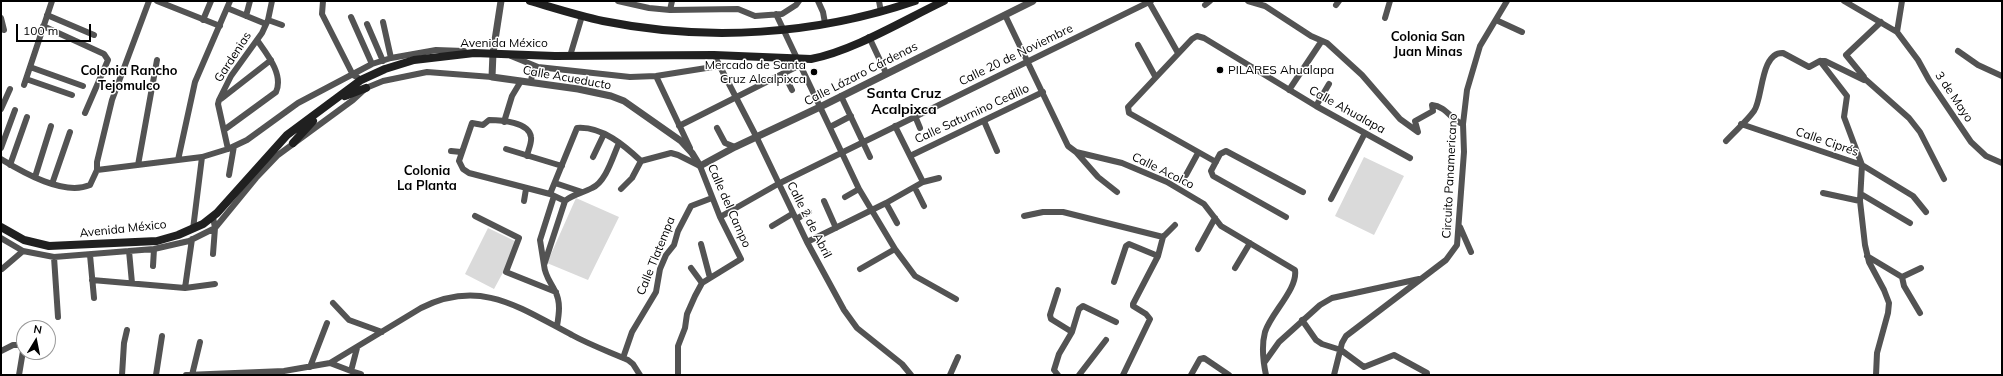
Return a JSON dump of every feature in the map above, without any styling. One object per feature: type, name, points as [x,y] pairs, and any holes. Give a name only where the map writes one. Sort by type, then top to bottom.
[{"type":"main road","points":[[530,1],[604,21],[657,29],[715,33],[757,33],[825,24],[882,12],[915,1],[921,12]]},
{"type":"main road","name":"Avenida México","points":[[1,227],[14,236],[34,244],[64,247],[157,241],[193,229],[213,216],[280,141],[361,80],[385,69],[414,60],[474,53],[493,53],[555,56],[714,55],[798,62],[825,56],[869,37],[943,1]]},
{"type":"main road","points":[[899,7],[904,20]]},
{"type":"main road","points":[[336,99],[366,88]]},
{"type":"main road","points":[[293,143],[312,122],[316,115]]},
{"type":"street","points":[[52,1],[25,82],[72,95]]},
{"type":"street","points":[[1,159],[10,165],[52,184],[74,188],[84,188],[90,185],[97,170],[97,162],[112,100],[149,1]]},
{"type":"street","points":[[157,1],[220,26]]},
{"type":"street","points":[[175,8],[178,1]]},
{"type":"street","points":[[204,20],[211,1]]},
{"type":"street","points":[[178,160],[195,82],[230,1]]},
{"type":"street","points":[[246,16],[250,1]]},
{"type":"street","name":"Gardenias","points":[[231,147],[224,130],[218,104],[219,100],[230,76],[257,40],[267,22],[272,1]]},
{"type":"street","points":[[323,1],[322,14],[354,75],[361,80]]},
{"type":"street","points":[[492,77],[493,53],[501,1]]},
{"type":"street","points":[[618,1],[649,8],[670,10],[738,9],[755,16],[782,14],[797,2]]},
{"type":"street","points":[[670,10],[672,1]]},
{"type":"street","points":[[818,1],[823,12],[825,24]]},
{"type":"street","points":[[879,1],[882,12]]},
{"type":"street","name":"Calle Lázaro Cárdenas","points":[[700,166],[756,136],[820,107],[1033,1]]},
{"type":"street","points":[[1250,1],[1265,6],[1321,42],[1327,43],[1362,75],[1400,119],[1418,132],[1415,121],[1433,111],[1432,105],[1437,105],[1442,110],[1451,114],[1455,121],[1463,124]]},
{"type":"street","points":[[1385,18],[1390,1]]},
{"type":"street","name":"Circuito Panamericano","points":[[1264,363],[1279,342],[1302,320],[1332,298],[1421,279],[1446,260],[1457,245],[1464,152],[1463,124],[1467,90],[1474,62],[1480,46],[1507,1]]},
{"type":"street","points":[[1844,1],[1897,32],[1902,1]]},
{"type":"street","points":[[1150,2],[1178,53]]},
{"type":"street","name":"Calle 20 de Noviembre","points":[[720,217],[778,184],[1150,2]]},
{"type":"street","points":[[227,8],[246,16],[282,25]]},
{"type":"street","points":[[776,14],[859,189],[895,249],[915,276],[956,299]]},
{"type":"street","points":[[47,15],[94,35]]},
{"type":"street","points":[[1006,15],[1068,146],[1076,152],[1098,177],[1117,192]]},
{"type":"street","points":[[570,56],[582,16]]},
{"type":"street","points":[[352,17],[372,64]]},
{"type":"street","points":[[1,18],[4,30]]},
{"type":"street","points":[[1496,20],[1522,32]]},
{"type":"street","points":[[383,22],[391,58]]},
{"type":"street","points":[[1880,22],[1846,55],[1865,79],[1909,118],[1920,132],[1944,178]]},
{"type":"street","points":[[367,24],[383,61]]},
{"type":"street","points":[[43,26],[104,54],[107,57],[108,60],[85,113]]},
{"type":"street","name":"3 de Mayo","points":[[1897,32],[1918,60],[1929,80],[1971,142],[1986,156],[2002,163]]},
{"type":"street","name":"Calle Ahualapa","points":[[1198,153],[1129,113],[1128,110],[1128,107],[1155,76],[1192,39],[1197,36],[1204,38],[1316,106],[1410,158]]},
{"type":"street","points":[[869,37],[886,73]]},
{"type":"street","points":[[224,130],[276,92],[278,83],[272,60],[257,40]]},
{"type":"street","points":[[1290,90],[1321,42]]},
{"type":"street","points":[[1138,45],[1155,76]]},
{"type":"street","points":[[97,170],[202,157],[231,147],[247,140],[298,103],[354,75],[372,64],[391,58],[436,50],[474,53]]},
{"type":"street","points":[[1958,51],[1978,65],[2002,76]]},
{"type":"street","points":[[1726,141],[1754,110],[1766,68],[1775,56],[1783,53],[1809,67],[1825,61],[1852,73],[1860,79],[1865,79]]},
{"type":"street","points":[[507,54],[534,66],[630,77],[656,76],[719,66]]},
{"type":"street","name":"Calle 2 de Abril","points":[[714,55],[756,136],[794,217],[851,320],[869,339],[902,364],[911,375]]},
{"type":"street","points":[[555,56],[555,69]]},
{"type":"street","points":[[138,165],[157,60]]},
{"type":"street","points":[[219,100],[272,60]]},
{"type":"street","points":[[679,126],[784,74],[798,62]]},
{"type":"street","name":"Calle Ciprés","points":[[1820,62],[1847,96],[1844,117],[1862,166]]},
{"type":"street","points":[[531,82],[534,66]]},
{"type":"street","points":[[30,67],[83,86]]},
{"type":"street","name":"Calle Acueducto","points":[[215,228],[256,178],[278,155],[353,100],[366,88],[383,81],[427,72],[492,77],[598,93],[624,101],[668,132],[692,153]]},
{"type":"street","points":[[784,74],[792,90]]},
{"type":"street","name":"Calle del Campo","points":[[656,76],[692,153],[700,166],[720,217],[740,259],[702,283]]},
{"type":"street","points":[[504,122],[512,96],[521,81]]},
{"type":"street","points":[[1316,106],[1329,84]]},
{"type":"street","points":[[1,109],[10,89]]},
{"type":"street","name":"Calle Saturnino Cedillo","points":[[910,156],[1043,92]]},
{"type":"street","points":[[841,96],[852,116],[870,157]]},
{"type":"street","points":[[1,148],[15,110]]},
{"type":"street","points":[[830,127],[852,116]]},
{"type":"street","points":[[915,116],[920,128]]},
{"type":"street","points":[[10,165],[27,117]]},
{"type":"street","points":[[526,156],[532,139],[528,129],[504,122],[489,120],[483,125],[472,123],[460,154],[459,165],[469,173],[552,195],[565,201]]},
{"type":"street","points":[[984,121],[996,150]]},
{"type":"street","name":"Calle Ciprés","points":[[1741,124],[1862,166]]},
{"type":"street","points":[[35,177],[51,126]]},
{"type":"street","points":[[895,126],[923,182]]},
{"type":"street","points":[[557,326],[560,305],[556,292],[545,275],[540,240],[555,183],[577,128],[604,134],[619,143],[642,161]]},
{"type":"street","points":[[717,128],[725,143],[735,147]]},
{"type":"street","points":[[52,184],[70,132]]},
{"type":"street","points":[[1331,199],[1365,133]]},
{"type":"street","points":[[593,157],[604,134]]},
{"type":"street","points":[[544,265],[565,201],[571,196],[594,187],[602,179],[619,143]]},
{"type":"street","points":[[229,175],[231,147]]},
{"type":"street","points":[[506,149],[562,166]]},
{"type":"street","points":[[451,151],[460,154]]},
{"type":"street","points":[[1286,218],[1213,176],[1211,171],[1222,152],[1226,151],[1303,192]]},
{"type":"street","name":"Calle Acolco","points":[[1076,152],[1122,163],[1167,182],[1204,204],[1221,226],[1291,266],[1295,270],[1296,276],[1293,284],[1268,324],[1263,345],[1264,363]]},
{"type":"street","points":[[621,190],[632,178],[642,161],[671,153],[700,166]]},
{"type":"street","points":[[1186,175],[1198,153],[1216,162]]},
{"type":"street","points":[[193,229],[202,157]]},
{"type":"street","points":[[1876,375],[1877,353],[1888,313],[1889,303],[1867,256],[1860,201],[1862,166],[1912,196],[1926,212]]},
{"type":"street","points":[[807,242],[915,188],[923,182],[939,178]]},
{"type":"street","points":[[555,183],[582,192]]},
{"type":"street","points":[[915,188],[924,206]]},
{"type":"street","points":[[524,201],[526,189]]},
{"type":"street","points":[[845,197],[859,189]]},
{"type":"street","points":[[1823,193],[1860,201]]},
{"type":"street","points":[[1861,194],[1910,223]]},
{"type":"street","name":"Calle Tlatempa","points":[[623,358],[632,332],[656,292],[660,269],[666,255],[674,245],[678,230],[690,206],[712,198]]},
{"type":"street","points":[[824,201],[836,228]]},
{"type":"street","points":[[886,203],[897,223]]},
{"type":"street","points":[[772,226],[809,212]]},
{"type":"street","points":[[1024,216],[1043,212],[1063,212],[1163,237]]},
{"type":"street","points":[[213,216],[215,228],[213,254]]},
{"type":"street","points":[[475,216],[519,238],[506,272],[556,292]]},
{"type":"street","points":[[1198,249],[1215,218]]},
{"type":"street","points":[[1123,375],[1150,319],[1146,314],[1133,306],[1158,256],[1163,237],[1175,225]]},
{"type":"street","points":[[1459,225],[1471,252]]},
{"type":"street","points":[[1,238],[24,250],[54,257],[154,249],[192,239],[215,228]]},
{"type":"street","points":[[185,288],[192,239]]},
{"type":"street","points":[[1235,268],[1250,243]]},
{"type":"street","points":[[701,244],[710,278]]},
{"type":"street","points":[[1114,282],[1126,246],[1129,244],[1158,256]]},
{"type":"street","points":[[153,266],[154,249]]},
{"type":"street","points":[[860,269],[895,249]]},
{"type":"street","points":[[2,269],[24,250]]},
{"type":"street","points":[[129,251],[132,283]]},
{"type":"street","points":[[90,255],[94,298]]},
{"type":"street","points":[[1867,256],[1902,276],[1904,286],[1920,313]]},
{"type":"street","points":[[54,257],[58,317]]},
{"type":"street","points":[[678,375],[678,346],[685,328],[687,314],[702,283],[691,268]]},
{"type":"street","points":[[1902,276],[1921,268]]},
{"type":"street","points":[[1334,375],[1342,342],[1352,330],[1421,279]]},
{"type":"street","points":[[92,280],[185,288],[215,284]]},
{"type":"street","points":[[1058,290],[1050,315],[1052,319],[1072,332]]},
{"type":"street","points":[[186,375],[233,374],[310,367],[330,363],[436,300],[466,295],[488,296],[506,301],[572,335],[634,364],[640,375]]},
{"type":"street","points":[[333,303],[349,320],[382,332]]},
{"type":"street","points":[[1058,375],[1054,370],[1059,354],[1072,332],[1079,310],[1083,306],[1116,322]]},
{"type":"street","points":[[1302,320],[1316,340],[1322,344],[1341,350],[1364,367],[1394,355],[1427,373],[1427,375]]},
{"type":"street","points":[[310,367],[327,323]]},
{"type":"street","points":[[122,375],[124,343],[127,330]]},
{"type":"street","points":[[156,375],[162,336]]},
{"type":"street","points":[[1079,375],[1106,340]]},
{"type":"street","points":[[192,375],[200,342]]},
{"type":"street","points":[[1,351],[16,345]]},
{"type":"street","points":[[351,371],[357,348]]},
{"type":"street","points":[[950,375],[958,357]]},
{"type":"street","points":[[1191,375],[1200,359],[1204,358],[1229,375]]},
{"type":"street","points":[[19,375],[22,360]]},
{"type":"street","points":[[330,363],[361,374],[360,375]]},
{"type":"street","points":[[1264,363],[1266,375]]},
{"type":"shaded area","points":[[1364,157],[1404,176],[1374,235],[1335,216]]},
{"type":"shaded area","points":[[576,198],[619,217],[588,280],[547,263]]},
{"type":"shaded area","points":[[488,228],[519,243],[494,289],[465,274]]},
{"type":"place","name":"PILARES Ahualapa","points":[[1220,70]]},
{"type":"place","name":"Mercado de Santa Cruz Alcalpixca","points":[[814,72]]},
{"type":"district","name":"Colonia San Juan Minas","points":[[1428,44]]},
{"type":"district","name":"Colonia Rancho Tejomulco","points":[[129,78]]},
{"type":"district","name":"Santa Cruz Acalpixca","points":[[904,102]]},
{"type":"district","name":"Colonia La Planta","points":[[427,178]]}]
